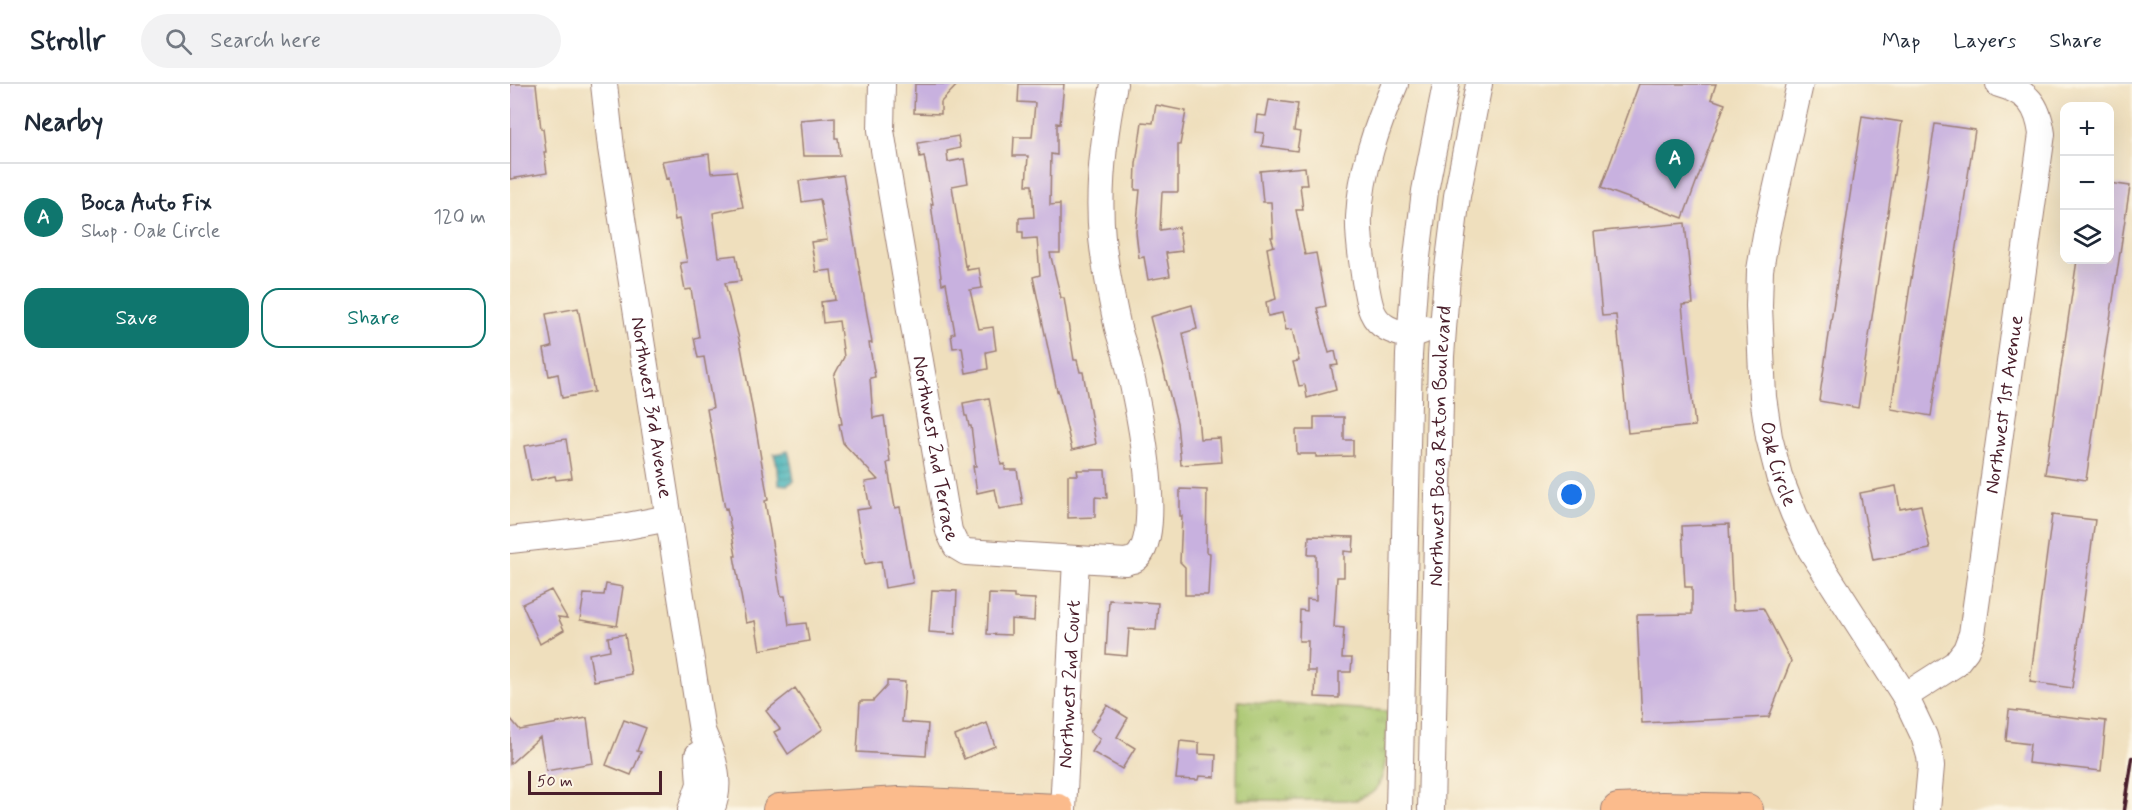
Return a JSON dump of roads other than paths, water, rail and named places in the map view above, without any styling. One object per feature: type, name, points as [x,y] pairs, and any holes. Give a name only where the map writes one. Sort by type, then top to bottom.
[{"type":"main road","points":[[779,810],[894,806],[1058,810]]},
{"type":"main road","points":[[1618,810],[1747,810]]},
{"type":"street","name":"Northwest 3rd Avenue","points":[[604,84],[611,148],[702,731],[712,754],[715,774],[716,794],[711,810]]},
{"type":"street","name":"Northwest 2nd Terrace","points":[[882,84],[881,130],[886,162],[949,531],[956,546],[966,552],[1076,560],[1126,561],[1135,560],[1142,551],[1147,535],[1150,509],[1142,431],[1126,355],[1117,326],[1102,238],[1101,189],[1105,131],[1114,84]]},
{"type":"street","points":[[1395,84],[1383,112],[1366,170],[1359,217],[1359,237],[1369,304],[1373,317],[1378,323],[1390,330],[1410,334],[1423,331],[1444,313]]},
{"type":"street","name":"Northwest Boca Raton Boulevard","points":[[1400,810],[1410,334],[1425,191],[1446,84]]},
{"type":"street","name":"Northwest Boca Raton Boulevard","points":[[1431,810],[1440,379],[1444,313],[1457,196],[1479,84]]},
{"type":"street","name":"Oak Circle","points":[[1800,84],[1760,270],[1759,306],[1763,397],[1769,437],[1783,485],[1811,550],[1905,696],[1924,736],[1930,756],[1927,810]]},
{"type":"street","name":"Northwest 1st Avenue","points":[[1905,696],[1955,664],[1966,650],[1972,634],[2042,134],[2040,117],[2031,101],[2008,87]]},
{"type":"street","points":[[510,540],[617,528],[669,518]]},
{"type":"street","name":"Northwest 2nd Court","points":[[1063,810],[1076,560]]},
{"type":"street","name":"Northwest 3rd Avenue","points":[[691,810],[700,784],[698,755],[702,731]]},
{"type":"water","points":[[788,451],[794,481],[787,485],[779,484],[774,454]]},
{"type":"railway","points":[[2124,810],[2132,758]]},
{"type":"place","name":"Boca Auto Fix","points":[[1675,189]]}]
